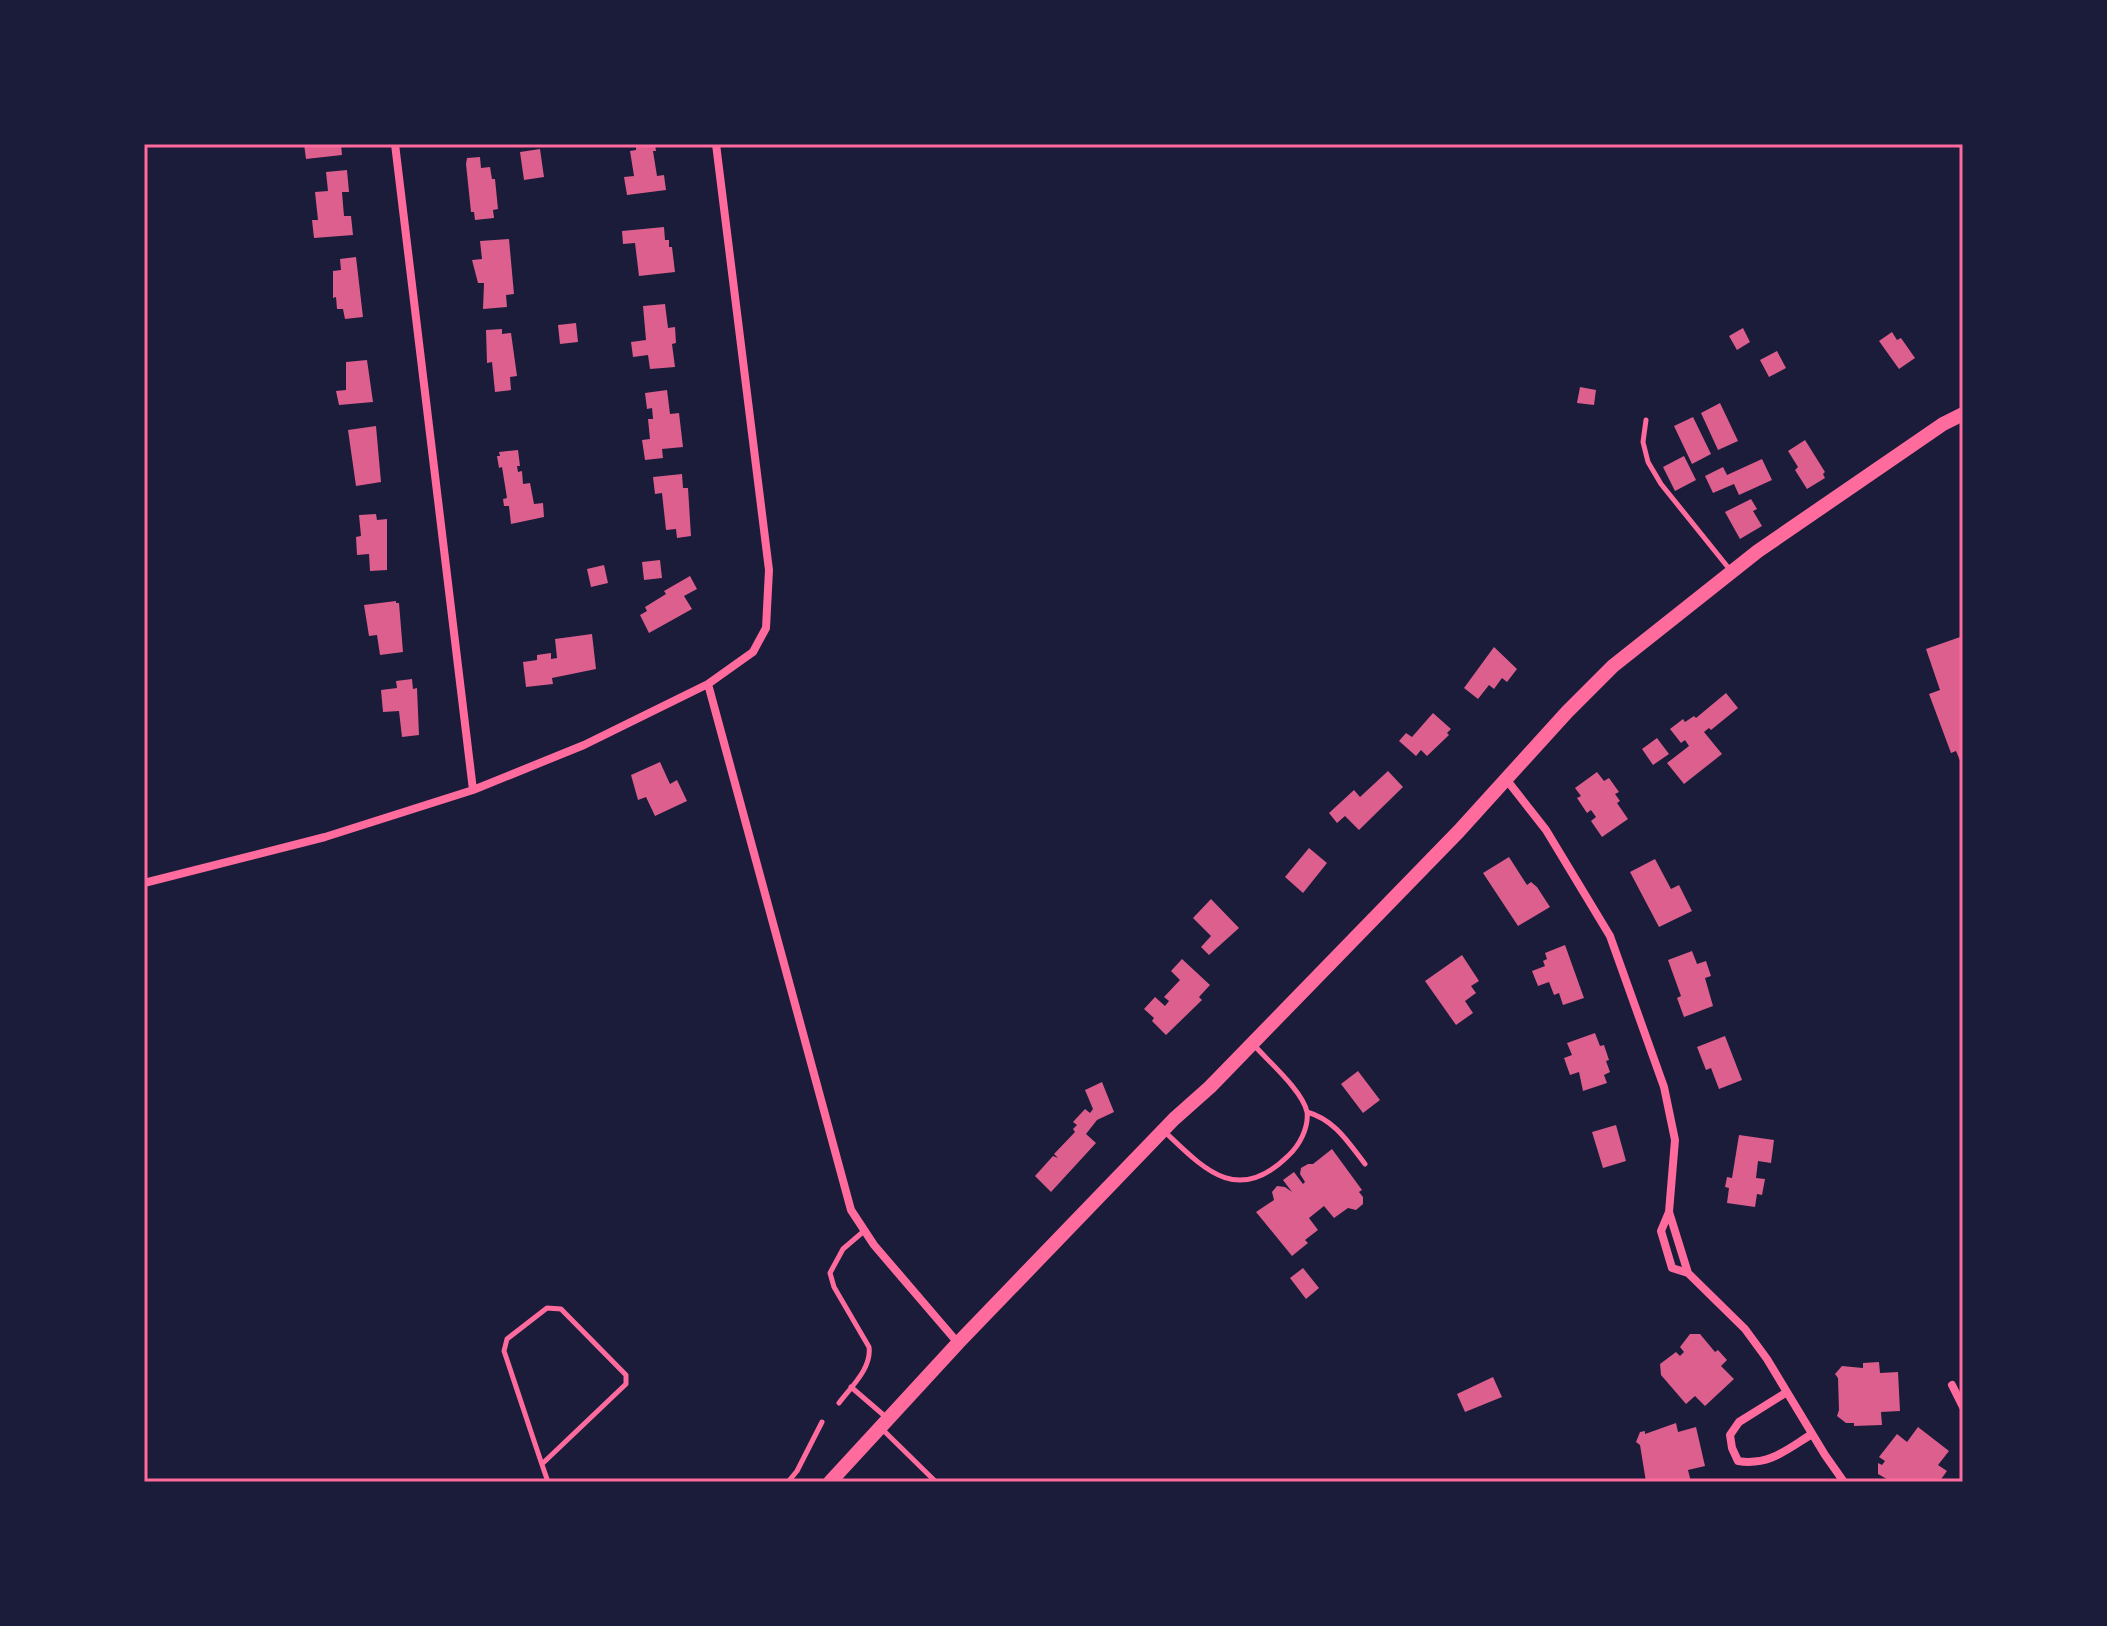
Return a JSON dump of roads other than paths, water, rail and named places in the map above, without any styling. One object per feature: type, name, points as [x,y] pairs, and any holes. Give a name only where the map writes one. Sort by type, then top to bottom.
[{"type":"street","points":[[395,144],[473,790]]},
{"type":"street","points":[[144,883],[325,837],[473,790],[584,745],[708,684],[753,652],[766,628],[769,570],[716,144]]},
{"type":"street","points":[[830,1482],[958,1343],[1459,831],[1613,666],[1732,571],[1943,424],[1963,414]]},
{"type":"street","points":[[708,684],[851,1210],[874,1245],[958,1343]]},
{"type":"street","points":[[1506,779],[1546,830],[1610,936],[1664,1087],[1675,1140],[1669,1212],[1661,1231],[1672,1268],[1688,1273],[1745,1329],[1844,1482]]},
{"type":"street","points":[[1669,1212],[1688,1273]]},
{"type":"street","points":[[1952,1385],[1963,1407]]},
{"type":"street","points":[[1787,1392],[1739,1422],[1730,1435],[1738,1461],[1767,1461],[1812,1434]]},
{"type":"lane","points":[[1646,420],[1643,442],[1648,462],[1661,484],[1732,571]]},
{"type":"lane","points":[[1163,1131],[1214,1175],[1234,1181],[1251,1180],[1277,1167],[1294,1150],[1304,1133],[1307,1112],[1299,1096],[1252,1044]]},
{"type":"lane","points":[[1307,1112],[1320,1116],[1338,1129],[1365,1164]]},
{"type":"lane","points":[[839,1403],[867,1366],[870,1355],[869,1347],[834,1287],[830,1273],[843,1249],[864,1230]]},
{"type":"lane","points":[[542,1464],[628,1380],[561,1309],[547,1308],[507,1339],[504,1351],[548,1482]]},
{"type":"lane","points":[[851,1387],[936,1482]]},
{"type":"lane","points":[[788,1482],[797,1471],[822,1422]]}]
